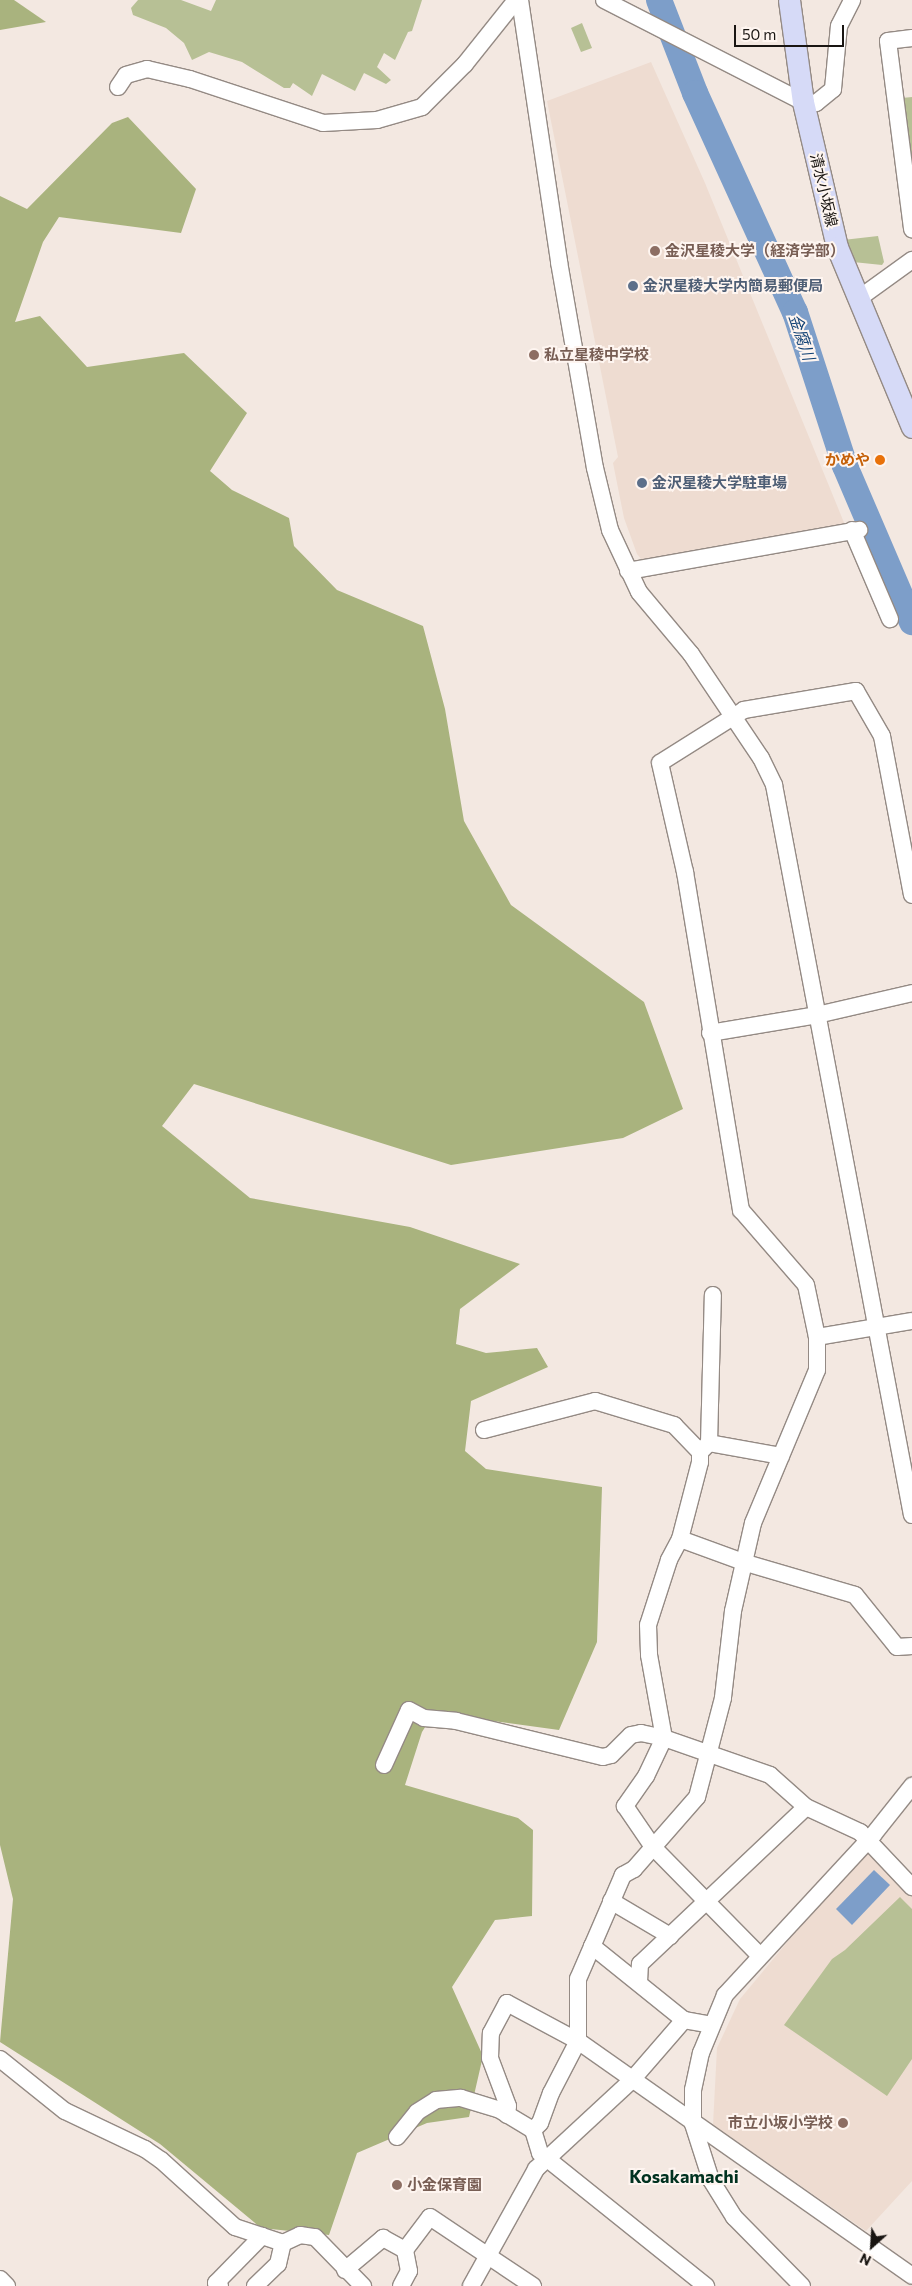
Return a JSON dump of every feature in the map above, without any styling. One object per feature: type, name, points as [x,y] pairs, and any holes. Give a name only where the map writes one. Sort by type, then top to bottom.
[{"type":"main road","name":"清水小坂線","points":[[789,0],[803,102],[837,247],[912,427]]},
{"type":"street","points":[[118,87],[126,75],[147,69],[190,79],[323,123],[377,120],[422,106],[466,64],[516,0]]},
{"type":"street","points":[[520,0],[546,185],[594,468],[610,530],[628,572],[650,608],[691,654],[761,758],[774,785],[912,1516]]},
{"type":"street","points":[[604,0],[651,26],[803,102],[816,103],[833,89],[839,26],[852,0]]},
{"type":"street","points":[[912,38],[888,41],[912,230]]},
{"type":"street","points":[[858,299],[912,260]]},
{"type":"street","points":[[628,572],[856,530],[890,620]]},
{"type":"street","points":[[533,2130],[540,2123],[554,2085],[578,2041],[578,1979],[623,1875],[634,1869],[697,1797],[723,1698],[733,1611],[746,1563],[753,1523],[817,1370],[817,1337],[806,1286],[741,1210],[710,1033],[685,872],[660,763],[744,710],[856,690],[882,736],[912,895]]},
{"type":"street","points":[[710,1033],[817,1015],[912,993]]},
{"type":"street","points":[[713,1295],[705,1447],[680,1539],[669,1560],[648,1625],[649,1655],[664,1738],[646,1776],[624,1806],[653,1847],[759,1955]]},
{"type":"street","points":[[817,1337],[912,1321]]},
{"type":"street","points":[[484,1430],[595,1401],[674,1425],[705,1447],[781,1456]]},
{"type":"street","points":[[680,1539],[746,1563],[855,1595],[898,1647],[912,1646]]},
{"type":"street","points":[[384,1764],[409,1710],[424,1718],[456,1721],[603,1757],[611,1755],[631,1735],[641,1733],[664,1738],[770,1775],[806,1807],[860,1832],[912,1887]]},
{"type":"street","points":[[802,2286],[734,2217],[711,2180],[693,2124],[693,2090],[712,2025],[725,1995],[759,1955],[867,1841],[912,1786]]},
{"type":"street","points":[[639,1982],[640,1964],[708,1902],[806,1807]]},
{"type":"street","points":[[611,1901],[670,1936]]},
{"type":"street","points":[[592,1946],[684,2020],[712,2025]]},
{"type":"street","points":[[507,2114],[508,2106],[490,2058],[491,2033],[506,2003],[578,2041],[631,2082],[912,2276]]},
{"type":"street","points":[[471,2286],[487,2253],[536,2169],[631,2082],[684,2020]]},
{"type":"street","points":[[0,2059],[65,2111],[153,2155],[235,2226],[283,2243],[300,2236],[315,2237],[345,2270],[363,2286]]},
{"type":"street","points":[[396,2137],[417,2112],[436,2100],[461,2098],[507,2114],[533,2130],[540,2153],[706,2286]]},
{"type":"street","points":[[401,2286],[409,2271],[405,2250],[430,2217],[487,2253],[533,2286]]},
{"type":"street","points":[[220,2286],[216,2283],[262,2236]]},
{"type":"street","points":[[345,2270],[383,2238],[405,2250]]},
{"type":"street","points":[[255,2286],[278,2264],[283,2243]]},
{"type":"street","points":[[0,2280],[7,2286]]},
{"type":"shaded area","name":"金沢星稜大学（経済学部）","points":[[651,62],[705,183],[845,525],[642,560],[637,554],[624,518],[613,463],[618,457],[547,101]]},
{"type":"shaded area","points":[[869,1853],[912,1892],[912,2181],[866,2231],[713,2125],[717,2048],[740,1999],[814,1910]]},
{"type":"green space","points":[[0,0],[14,0],[46,22],[0,30]]},
{"type":"green space","points":[[138,0],[181,0],[211,11],[216,0],[422,0],[412,31],[408,32],[395,60],[384,53],[377,67],[391,80],[386,84],[364,73],[355,91],[322,74],[312,96],[293,83],[290,88],[284,88],[242,62],[209,52],[192,60],[184,43],[166,28],[133,15],[131,8]]},
{"type":"green space","points":[[582,23],[592,48],[581,52],[571,28]]},
{"type":"green space","points":[[912,97],[912,179],[902,98]]},
{"type":"green space","points":[[128,117],[196,189],[181,233],[59,217],[43,242],[15,322],[40,316],[87,367],[184,353],[247,413],[210,471],[232,490],[289,518],[294,546],[337,590],[423,626],[445,709],[464,821],[511,905],[644,1002],[683,1109],[623,1138],[451,1165],[194,1084],[162,1126],[250,1198],[410,1227],[520,1264],[460,1309],[456,1344],[486,1353],[537,1348],[548,1367],[471,1401],[465,1451],[486,1469],[602,1487],[597,1642],[559,1730],[434,1713],[422,1732],[405,1785],[518,1818],[533,1830],[532,1916],[495,1920],[452,1987],[483,2056],[469,2117],[427,2123],[357,2153],[329,2235],[261,2228],[160,2144],[0,2042],[13,1899],[0,1845],[0,196],[27,209],[112,123]]},
{"type":"green space","points":[[878,236],[884,262],[882,265],[853,262],[843,240]]},
{"type":"green space","points":[[900,1897],[912,1909],[912,2059],[887,2096],[784,2025],[832,1959],[845,1950]]},
{"type":"water","points":[[874,1870],[890,1885],[852,1925],[836,1909]]},
{"type":"waterway","name":"金腐川","points":[[659,0],[695,93],[795,312],[845,466],[912,622]]},
{"type":"place","name":"金沢星稜大学（経済学部）","points":[[655,251]]},
{"type":"place","name":"金沢星稜大学内簡易郵便局","points":[[633,286]]},
{"type":"place","name":"私立星稜中学校","points":[[534,355]]},
{"type":"place","name":"かめや","points":[[880,460]]},
{"type":"place","name":"金沢星稜大学駐車場","points":[[642,483]]},
{"type":"place","name":"市立小坂小学校","points":[[843,2123]]},
{"type":"place","name":"小金保育園","points":[[397,2185]]},
{"type":"district","name":"Kosakamachi","points":[[684,2176]]}]
